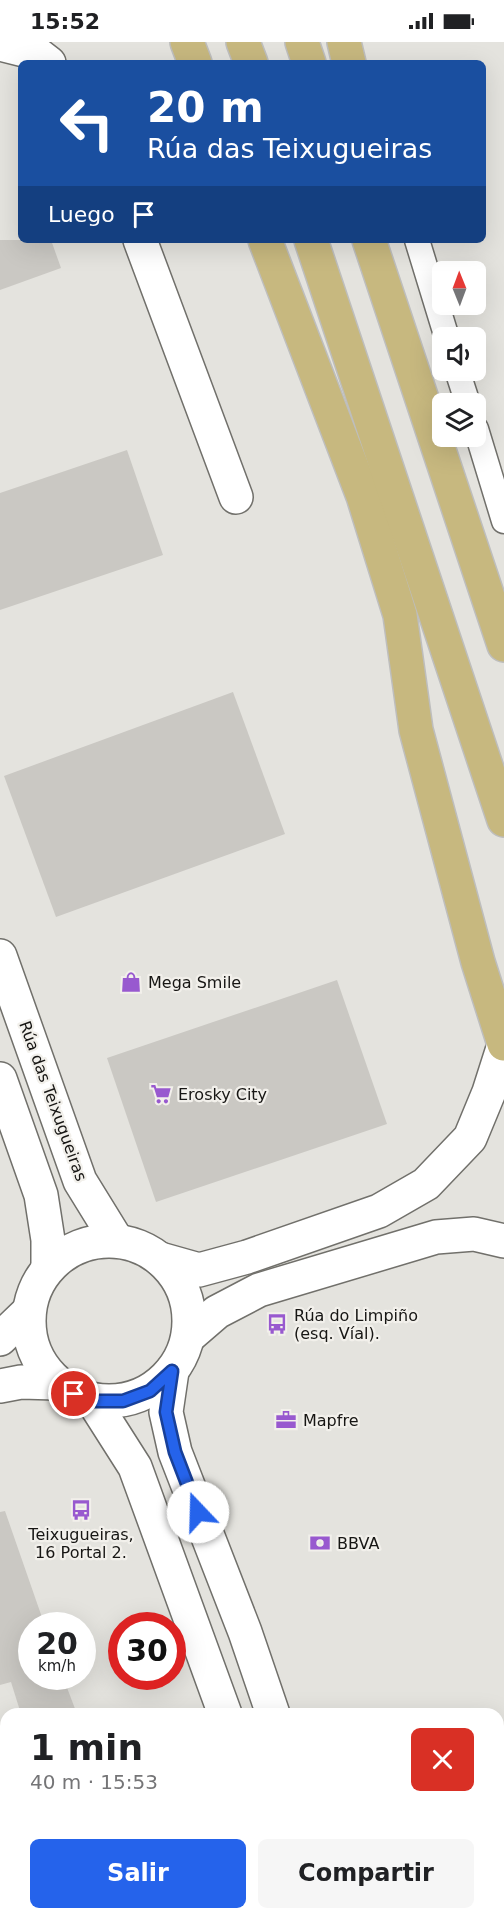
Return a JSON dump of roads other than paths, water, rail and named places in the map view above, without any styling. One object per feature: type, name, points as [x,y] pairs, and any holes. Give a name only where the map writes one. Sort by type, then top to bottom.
[{"type":"highway","points":[[187,42],[194,60]]},
{"type":"highway","points":[[243,42],[249,60]]},
{"type":"highway","points":[[302,42],[308,60]]},
{"type":"highway","points":[[344,42],[348,60]]},
{"type":"highway","points":[[266,243],[363,496],[400,615],[416,730],[478,962],[504,1045]]},
{"type":"highway","points":[[278,243],[347,346]]},
{"type":"highway","points":[[312,243],[504,820]]},
{"type":"highway","points":[[370,243],[504,645]]},
{"type":"highway","points":[[387,243],[411,365]]},
{"type":"street","points":[[0,44],[36,53],[45,60]]},
{"type":"street","points":[[141,243],[236,496]]},
{"type":"street","name":"Rúa das Teixugueiras","points":[[0,956],[80,1181],[117,1241]]},
{"type":"street","points":[[160,1259],[176,1277],[186,1298],[188,1316],[188,1337],[182,1355],[172,1371],[150,1391],[123,1401],[93,1401],[74,1394],[56,1383],[39,1362],[30,1338],[28,1311],[35,1289],[48,1268],[67,1252],[91,1242],[117,1241],[140,1247],[160,1259],[199,1270],[247,1257],[380,1211],[426,1184],[470,1138],[489,1092],[504,1045]]},
{"type":"street","points":[[0,1079],[41,1195],[48,1240],[48,1268]]},
{"type":"street","points":[[188,1337],[217,1312],[259,1290],[436,1237],[474,1234],[504,1241]]},
{"type":"street","points":[[0,1339],[28,1311]]},
{"type":"street","points":[[172,1371],[166,1412],[175,1452],[245,1632],[271,1708]]},
{"type":"street","points":[[0,1386],[21,1382],[56,1383]]},
{"type":"street","points":[[93,1401],[135,1467],[223,1708]]},
{"type":"lane","points":[[355,42],[361,60]]},
{"type":"lane","points":[[418,243],[444,327]]},
{"type":"lane","points":[[481,447],[504,521]]},
{"type":"place","name":"Mega Smile","points":[[131,982]]},
{"type":"place","name":"Erosky City","points":[[161,1094]]},
{"type":"place","name":"Rúa do Limpiño (esq. Víal).","points":[[277,1324]]},
{"type":"place","name":"Mapfre","points":[[286,1420]]},
{"type":"place","name":"Teixugueiras, 16 Portal 2.","points":[[81,1510]]},
{"type":"place","name":"BBVA","points":[[320,1543]]}]
